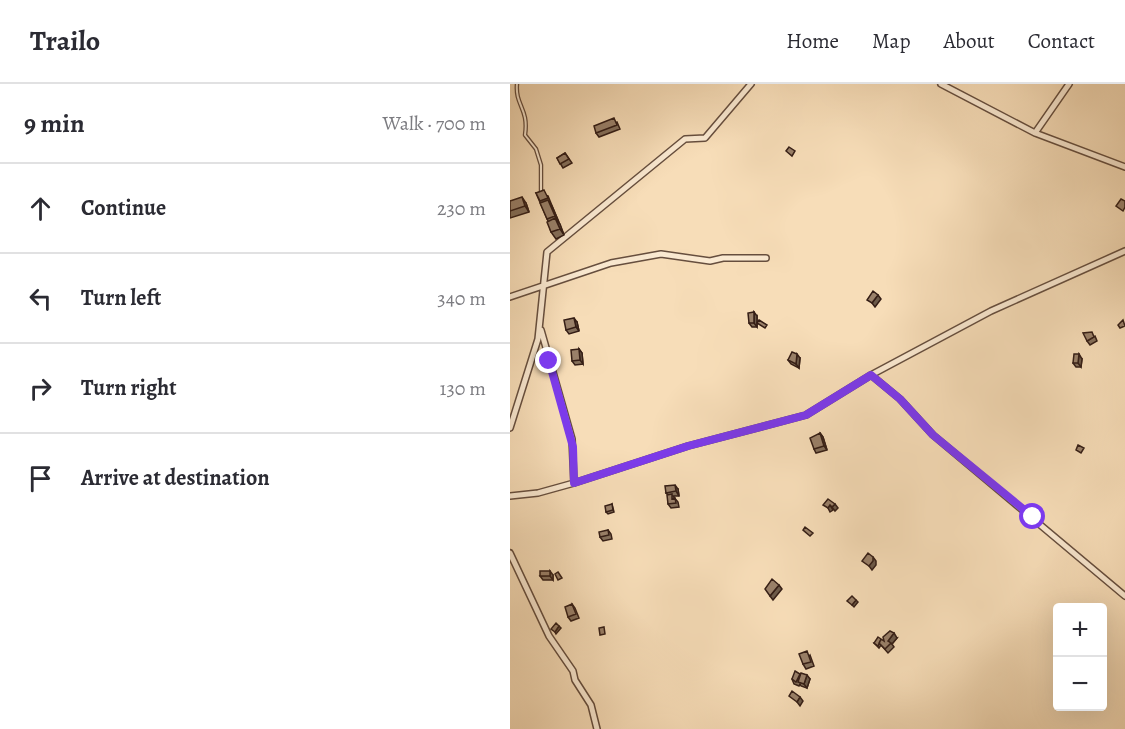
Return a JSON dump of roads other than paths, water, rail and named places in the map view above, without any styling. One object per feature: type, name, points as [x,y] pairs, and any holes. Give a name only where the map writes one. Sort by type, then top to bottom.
[{"type":"street","points":[[510,428],[533,356],[540,325],[548,252],[685,139],[705,138],[751,84]]},
{"type":"street","points":[[941,84],[1035,133],[1125,167]]},
{"type":"street","points":[[1035,133],[1069,84]]},
{"type":"street","points":[[510,496],[538,493],[688,446],[806,415],[871,375],[991,311],[1125,251]]},
{"type":"street","points":[[510,297],[611,263],[661,254],[710,261],[723,258],[766,258]]},
{"type":"street","points":[[540,325],[572,439],[574,483]]},
{"type":"street","points":[[871,375],[900,399],[933,435],[1125,596]]},
{"type":"street","points":[[510,553],[549,636],[573,671],[575,680],[591,705],[597,729]]},
{"type":"lane","points":[[517,84],[516,94],[527,120],[525,135],[536,149],[541,165],[541,191]]}]
